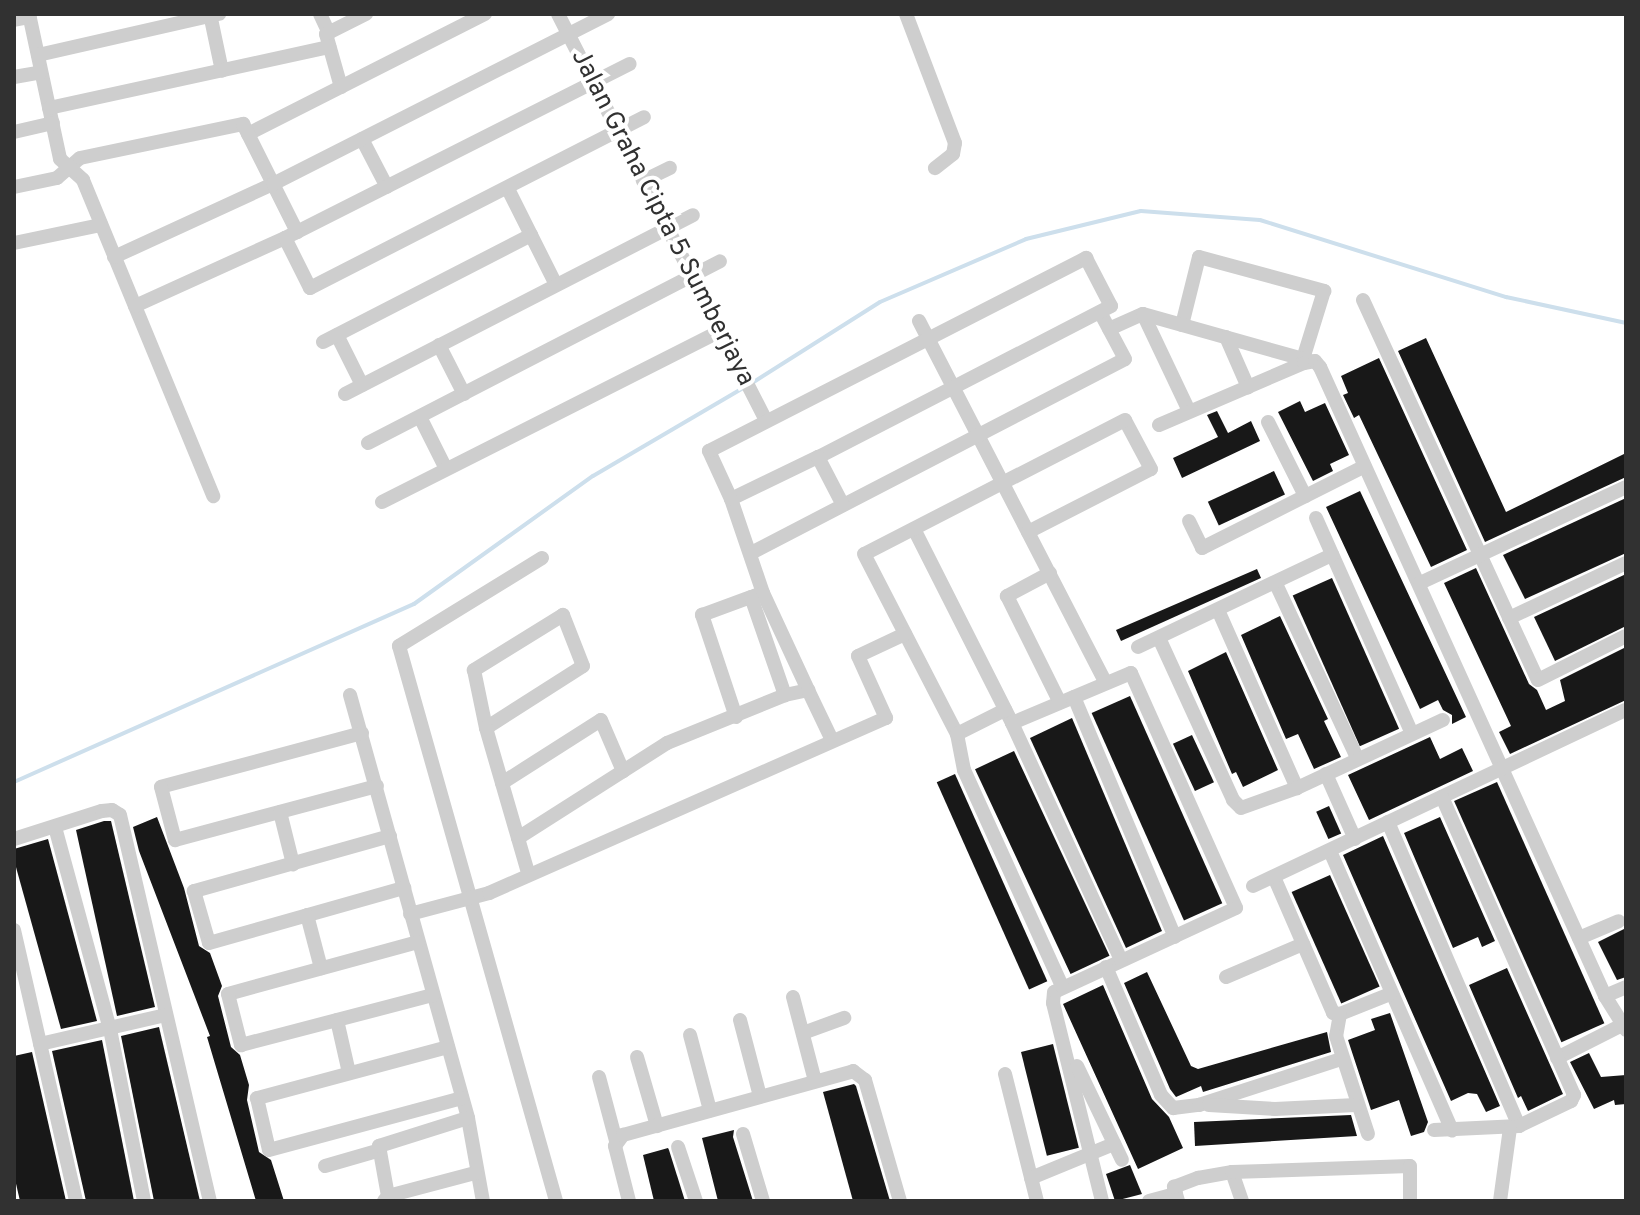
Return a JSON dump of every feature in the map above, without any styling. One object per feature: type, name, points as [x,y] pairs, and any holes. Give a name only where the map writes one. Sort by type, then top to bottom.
[{"type":"street","points":[[320,14],[341,87]]},
{"type":"street","points":[[14,132],[51,116],[329,40],[366,14]]},
{"type":"street","points":[[248,134],[485,14]]},
{"type":"street","name":"Jalan Graha Cipta 5 Sumberjaya","points":[[558,14],[766,421]]},
{"type":"street","points":[[114,257],[273,184],[608,14]]},
{"type":"street","points":[[906,14],[955,143],[953,154],[935,168]]},
{"type":"street","points":[[14,20],[30,15],[60,159],[83,180],[213,496]]},
{"type":"street","points":[[38,55],[213,15],[222,71]]},
{"type":"street","points":[[135,306],[291,235],[629,64]]},
{"type":"street","points":[[14,77],[41,72]]},
{"type":"street","points":[[14,187],[57,178],[80,158],[243,124],[273,184],[310,288],[644,117]]},
{"type":"street","points":[[362,139],[387,187]]},
{"type":"street","points":[[643,181],[670,168]]},
{"type":"street","points":[[508,189],[556,285]]},
{"type":"street","points":[[345,394],[693,215]]},
{"type":"street","points":[[14,243],[101,225]]},
{"type":"street","points":[[323,342],[531,235]]},
{"type":"street","points":[[1182,325],[1199,257],[1324,291],[1306,360]]},
{"type":"street","points":[[731,499],[1111,306],[1086,258],[709,451],[751,553],[757,595],[785,695]]},
{"type":"street","points":[[368,443],[720,261]]},
{"type":"street","points":[[1363,300],[1538,680],[1626,636]]},
{"type":"street","points":[[751,553],[1125,359],[1100,312]]},
{"type":"street","points":[[1109,329],[1143,314],[1315,361],[1325,374],[1605,996],[1619,1009],[1624,1028],[1557,1058]]},
{"type":"street","points":[[1143,314],[1189,411]]},
{"type":"street","points":[[919,321],[1106,683]]},
{"type":"street","points":[[382,502],[720,331]]},
{"type":"street","points":[[337,335],[362,385]]},
{"type":"street","points":[[1226,337],[1248,387]]},
{"type":"street","points":[[439,345],[464,394]]},
{"type":"street","points":[[1159,425],[1306,360]]},
{"type":"street","points":[[420,417],[446,469]]},
{"type":"street","points":[[1028,532],[1151,469],[1125,420],[864,554],[957,734],[964,770],[1062,986]]},
{"type":"street","points":[[1268,422],[1305,496]]},
{"type":"street","points":[[818,457],[843,505]]},
{"type":"street","points":[[1189,521],[1202,548],[1365,466]]},
{"type":"street","points":[[1420,583],[1626,487]]},
{"type":"street","points":[[1316,518],[1412,734]]},
{"type":"street","points":[[914,529],[1009,716],[1121,960]]},
{"type":"street","points":[[1138,647],[1332,555]]},
{"type":"street","points":[[542,558],[399,646],[556,1201]]},
{"type":"street","points":[[1509,618],[1626,563]]},
{"type":"street","points":[[1050,573],[1007,596],[1060,703]]},
{"type":"street","points":[[1276,584],[1357,758]]},
{"type":"street","points":[[757,595],[832,740]]},
{"type":"street","points":[[736,717],[702,615],[757,595]]},
{"type":"street","points":[[1218,610],[1297,788]]},
{"type":"street","points":[[486,728],[583,666],[563,615],[474,670],[486,728],[528,873]]},
{"type":"street","points":[[410,914],[489,893],[528,873],[886,718],[858,656],[905,634]]},
{"type":"street","points":[[1159,638],[1235,804],[1244,808],[1297,788],[1443,720]]},
{"type":"street","points":[[957,734],[1060,703],[1131,673],[1236,908],[1054,992],[1052,999],[1093,1153],[1102,1201]]},
{"type":"street","points":[[518,838],[667,743],[785,695],[808,690]]},
{"type":"street","points":[[350,695],[468,1118],[475,1173],[483,1201]]},
{"type":"street","points":[[1074,697],[1175,937]]},
{"type":"street","points":[[1253,886],[1626,710]]},
{"type":"street","points":[[502,783],[601,720],[623,771]]},
{"type":"street","points":[[362,733],[161,787],[175,840],[377,786]]},
{"type":"street","points":[[1326,774],[1355,839]]},
{"type":"street","points":[[1434,1130],[1515,1127],[1573,1098],[1442,797]]},
{"type":"street","points":[[14,839],[102,811],[112,810],[120,815],[210,1201]]},
{"type":"street","points":[[280,812],[293,864]]},
{"type":"street","points":[[1388,822],[1515,1127],[1500,1201]]},
{"type":"street","points":[[55,827],[110,1029],[144,1201]]},
{"type":"street","points":[[390,836],[194,891],[209,943],[404,888]]},
{"type":"street","points":[[1330,851],[1452,1130]]},
{"type":"street","points":[[1274,877],[1331,1010],[1340,1014],[1390,994]]},
{"type":"street","points":[[307,915],[321,968]]},
{"type":"street","points":[[1579,938],[1619,921]]},
{"type":"street","points":[[14,930],[76,1201]]},
{"type":"street","points":[[418,942],[228,994],[241,1045],[433,995]]},
{"type":"street","points":[[1226,977],[1303,944]]},
{"type":"street","points":[[1106,967],[1166,1102],[1173,1108],[1199,1105],[1275,1109],[1356,1105]]},
{"type":"street","points":[[1605,996],[1626,987]]},
{"type":"street","points":[[793,997],[815,1081]]},
{"type":"street","points":[[1340,1014],[1336,1036],[1341,1059],[1368,1134]]},
{"type":"street","points":[[40,1044],[166,1015]]},
{"type":"street","points":[[803,1033],[844,1018]]},
{"type":"street","points":[[337,1020],[349,1073]]},
{"type":"street","points":[[740,1020],[760,1096]]},
{"type":"street","points":[[690,1035],[710,1110]]},
{"type":"street","points":[[1064,1040],[1122,1160]]},
{"type":"street","points":[[448,1047],[257,1098],[269,1150],[462,1098]]},
{"type":"street","points":[[637,1057],[657,1126]]},
{"type":"street","points":[[1199,1105],[1341,1059]]},
{"type":"street","points":[[616,1141],[710,1110],[853,1071],[863,1075],[900,1201]]},
{"type":"street","points":[[1005,1074],[1037,1201]]},
{"type":"street","points":[[599,1077],[629,1201]]},
{"type":"street","points":[[325,1166],[377,1151],[383,1143],[468,1118]]},
{"type":"street","points":[[743,1134],[763,1201]]},
{"type":"street","points":[[1031,1178],[1114,1144]]},
{"type":"street","points":[[678,1147],[696,1201]]},
{"type":"street","points":[[377,1151],[386,1198],[475,1173]]},
{"type":"street","points":[[1149,1201],[1177,1198],[1174,1187],[1198,1178],[1232,1172],[1410,1166],[1410,1201]]},
{"type":"street","points":[[1232,1172],[1242,1201]]},
{"type":"building","points":[[1426,338],[1506,512],[1626,453],[1626,477],[1485,542],[1398,351]]},
{"type":"building","points":[[1379,358],[1467,550],[1431,567],[1359,415],[1354,418],[1343,395],[1348,393],[1341,376]]},
{"type":"building","points":[[1300,401],[1305,412],[1325,403],[1349,455],[1330,464],[1333,471],[1313,481],[1278,412]]},
{"type":"building","points":[[1217,411],[1228,433],[1251,421],[1260,441],[1182,478],[1173,458],[1218,437],[1207,415]]},
{"type":"building","points":[[1274,471],[1285,495],[1219,525],[1208,502]]},
{"type":"building","points":[[1360,491],[1466,717],[1452,724],[1452,715],[1443,710],[1438,700],[1420,709],[1326,507]]},
{"type":"building","points":[[1626,498],[1626,553],[1525,599],[1503,555]]},
{"type":"building","points":[[1476,568],[1529,684],[1537,690],[1546,710],[1565,701],[1560,680],[1626,647],[1626,700],[1510,754],[1499,732],[1511,726],[1444,583]]},
{"type":"building","points":[[1257,569],[1261,578],[1121,641],[1116,630]]},
{"type":"building","points":[[1626,574],[1626,626],[1555,661],[1534,617]]},
{"type":"building","points":[[1332,578],[1399,729],[1360,746],[1293,595]]},
{"type":"building","points":[[1280,616],[1328,719],[1324,721],[1341,757],[1314,769],[1298,734],[1286,739],[1241,635]]},
{"type":"building","points":[[1226,652],[1278,770],[1243,787],[1236,772],[1232,774],[1188,671]]},
{"type":"building","points":[[1130,696],[1222,903],[1184,920],[1092,713]]},
{"type":"building","points":[[1072,718],[1162,931],[1126,948],[1030,738]]},
{"type":"building","points":[[1192,735],[1214,782],[1195,791],[1173,744]]},
{"type":"building","points":[[1430,737],[1440,759],[1462,748],[1473,771],[1369,820],[1348,775]]},
{"type":"building","points":[[1014,751],[1110,956],[1071,974],[975,769]]},
{"type":"building","points":[[955,774],[1047,981],[1029,990],[937,782]]},
{"type":"building","points":[[1497,782],[1604,1023],[1561,1042],[1454,801]]},
{"type":"building","points":[[1329,806],[1341,833],[1328,839],[1316,812]]},
{"type":"building","points":[[157,817],[184,888],[199,946],[210,953],[222,986],[218,996],[231,1047],[240,1055],[249,1085],[247,1100],[259,1152],[271,1160],[284,1201],[256,1201],[207,1037],[210,1036],[139,851],[133,827]]},
{"type":"building","points":[[1440,817],[1495,941],[1482,947],[1478,937],[1453,948],[1404,833]]},
{"type":"building","points":[[111,821],[155,1007],[117,1016],[76,830]]},
{"type":"building","points":[[1383,836],[1500,1106],[1486,1112],[1477,1094],[1468,1093],[1451,1101],[1343,855]]},
{"type":"building","points":[[48,839],[97,1021],[61,1029],[14,860],[14,849]]},
{"type":"building","points":[[1330,875],[1380,986],[1341,1004],[1292,892]]},
{"type":"building","points":[[1626,928],[1626,977],[1617,980],[1598,942]]},
{"type":"building","points":[[1507,968],[1563,1094],[1528,1111],[1521,1096],[1518,1098],[1469,985]]},
{"type":"building","points":[[1147,972],[1191,1066],[1198,1069],[1327,1032],[1331,1052],[1203,1092],[1201,1086],[1176,1097],[1124,983]]},
{"type":"building","points":[[1103,985],[1152,1099],[1169,1117],[1183,1148],[1138,1169],[1063,1004]]},
{"type":"building","points":[[1390,1013],[1428,1122],[1424,1132],[1411,1136],[1399,1100],[1371,1110],[1348,1040],[1375,1030],[1371,1019]]},
{"type":"building","points":[[159,1027],[200,1201],[154,1201],[121,1036]]},
{"type":"building","points":[[102,1040],[134,1201],[86,1201],[52,1051]]},
{"type":"building","points":[[1053,1044],[1079,1148],[1047,1156],[1021,1052]]},
{"type":"building","points":[[32,1052],[66,1201],[20,1201],[14,1175],[14,1056]]},
{"type":"building","points":[[1589,1053],[1601,1077],[1626,1075],[1626,1104],[1615,1105],[1614,1100],[1594,1109],[1570,1062]]},
{"type":"building","points":[[854,1084],[890,1201],[853,1201],[823,1092]]},
{"type":"building","points":[[1351,1115],[1357,1136],[1195,1146],[1194,1122]]},
{"type":"building","points":[[734,1130],[733,1137],[753,1201],[718,1201],[702,1138]]},
{"type":"building","points":[[668,1148],[685,1201],[654,1201],[643,1155]]},
{"type":"building","points":[[1130,1165],[1142,1194],[1115,1201],[1106,1174]]},
{"type":"waterway","points":[[752,383],[880,302],[1026,239],[1141,211],[1260,220],[1506,297],[1626,323]]},
{"type":"waterway","points":[[14,782],[414,604],[593,476],[745,387]]}]
